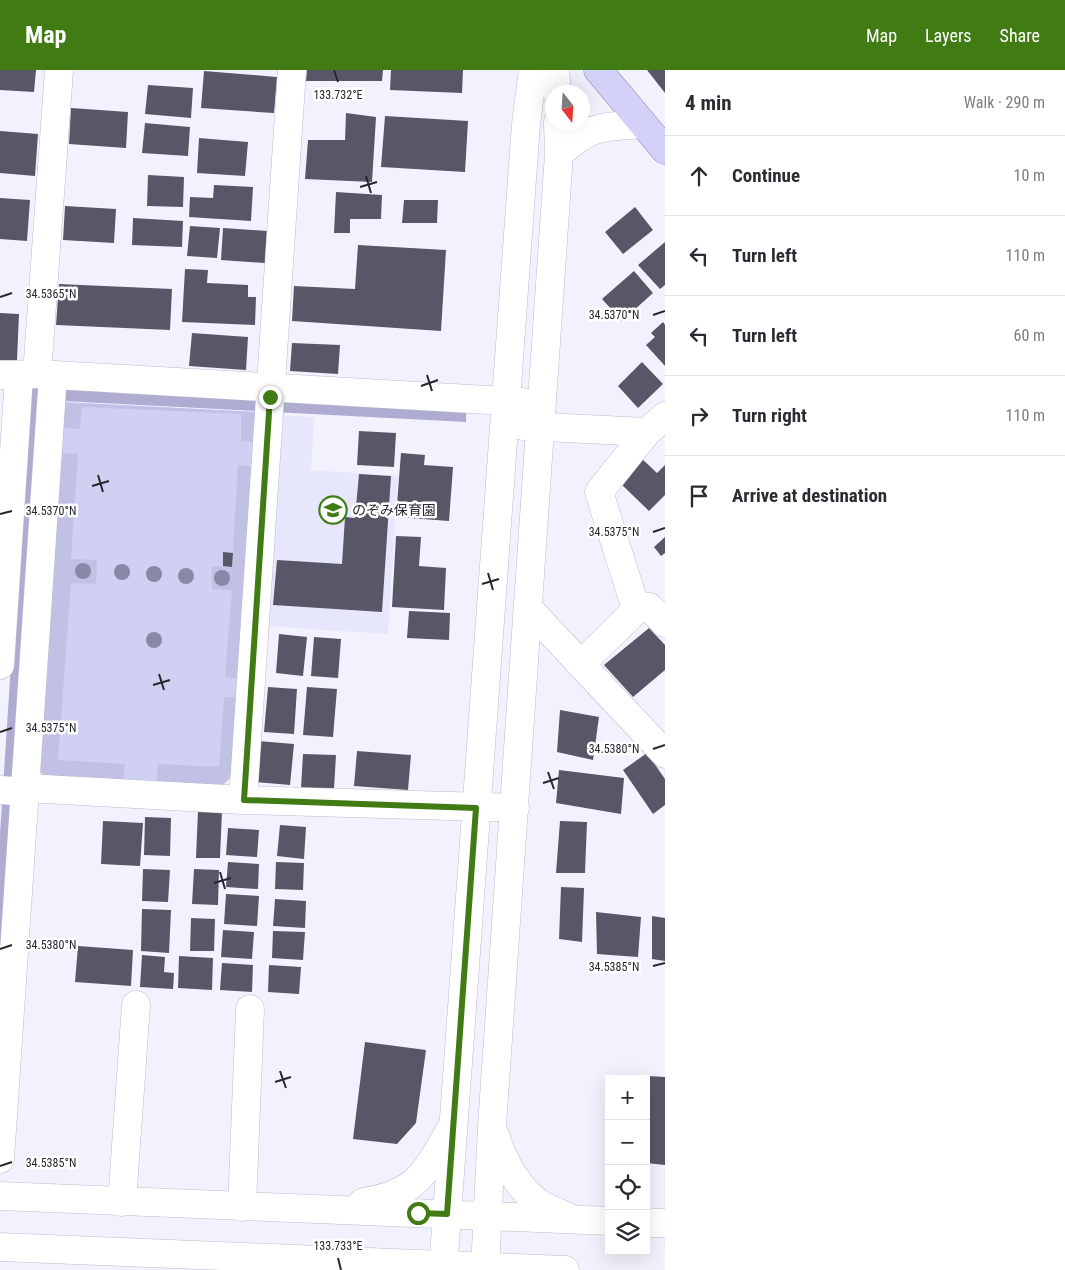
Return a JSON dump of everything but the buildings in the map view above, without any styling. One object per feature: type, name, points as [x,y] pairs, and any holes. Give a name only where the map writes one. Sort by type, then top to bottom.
[{"type":"main road","points":[[598,70],[665,150]]},
{"type":"street","points":[[0,1159],[36,381],[59,70]]},
{"type":"street","points":[[244,800],[292,70]]},
{"type":"street","points":[[443,1267],[526,124],[533,70]]},
{"type":"street","points":[[555,70],[556,85]]},
{"type":"street","points":[[559,154],[580,136],[603,127],[643,124]]},
{"type":"street","points":[[485,1268],[492,1126],[559,154],[558,130]]},
{"type":"street","points":[[36,381],[270,399],[542,415],[656,424]]},
{"type":"street","points":[[0,665],[36,381]]},
{"type":"street","points":[[636,609],[599,492],[656,424]]},
{"type":"street","points":[[581,664],[640,606],[649,607],[665,623]]},
{"type":"street","points":[[528,608],[665,754]]},
{"type":"street","points":[[17,791],[515,808]]},
{"type":"street","points":[[122,1202],[136,1005]]},
{"type":"street","points":[[242,1207],[250,1009]]},
{"type":"street","points":[[320,1209],[370,1201],[404,1192],[427,1170],[454,1124]]},
{"type":"street","points":[[492,1126],[511,1172],[524,1190],[540,1204],[574,1220]]},
{"type":"street","points":[[0,1196],[605,1221]]},
{"type":"street","points":[[650,1223],[665,1224]]},
{"type":"street","points":[[0,1247],[443,1267],[565,1270]]},
{"type":"street","points":[[317,1260],[355,1270]]},
{"type":"shaded area","points":[[29,385],[466,412],[466,422],[63,401],[0,1025],[0,834]]},
{"type":"shaded area","points":[[62,402],[257,412],[240,697],[220,788],[49,780]]},
{"type":"shaded area","points":[[62,402],[257,412],[255,442],[241,441],[241,414],[82,407],[80,429],[61,428]]},
{"type":"shaded area","points":[[277,415],[314,417],[311,470],[398,476],[388,634],[263,626]]},
{"type":"shaded area","points":[[59,453],[78,454],[71,559],[97,560],[96,584],[71,583],[58,760],[125,764],[123,783],[49,780],[37,769]]},
{"type":"shaded area","points":[[238,465],[253,466],[241,679],[225,677],[232,590],[212,589],[212,567],[232,566]]},
{"type":"shaded area","points":[[224,697],[240,697],[234,774],[220,788],[156,785],[158,764],[219,767]]},
{"type":"place","name":"のぞみ保育園","points":[[333,510]]},
{"type":"route","points":[[270,397],[244,800],[476,808],[447,1214],[418,1213]]}]
